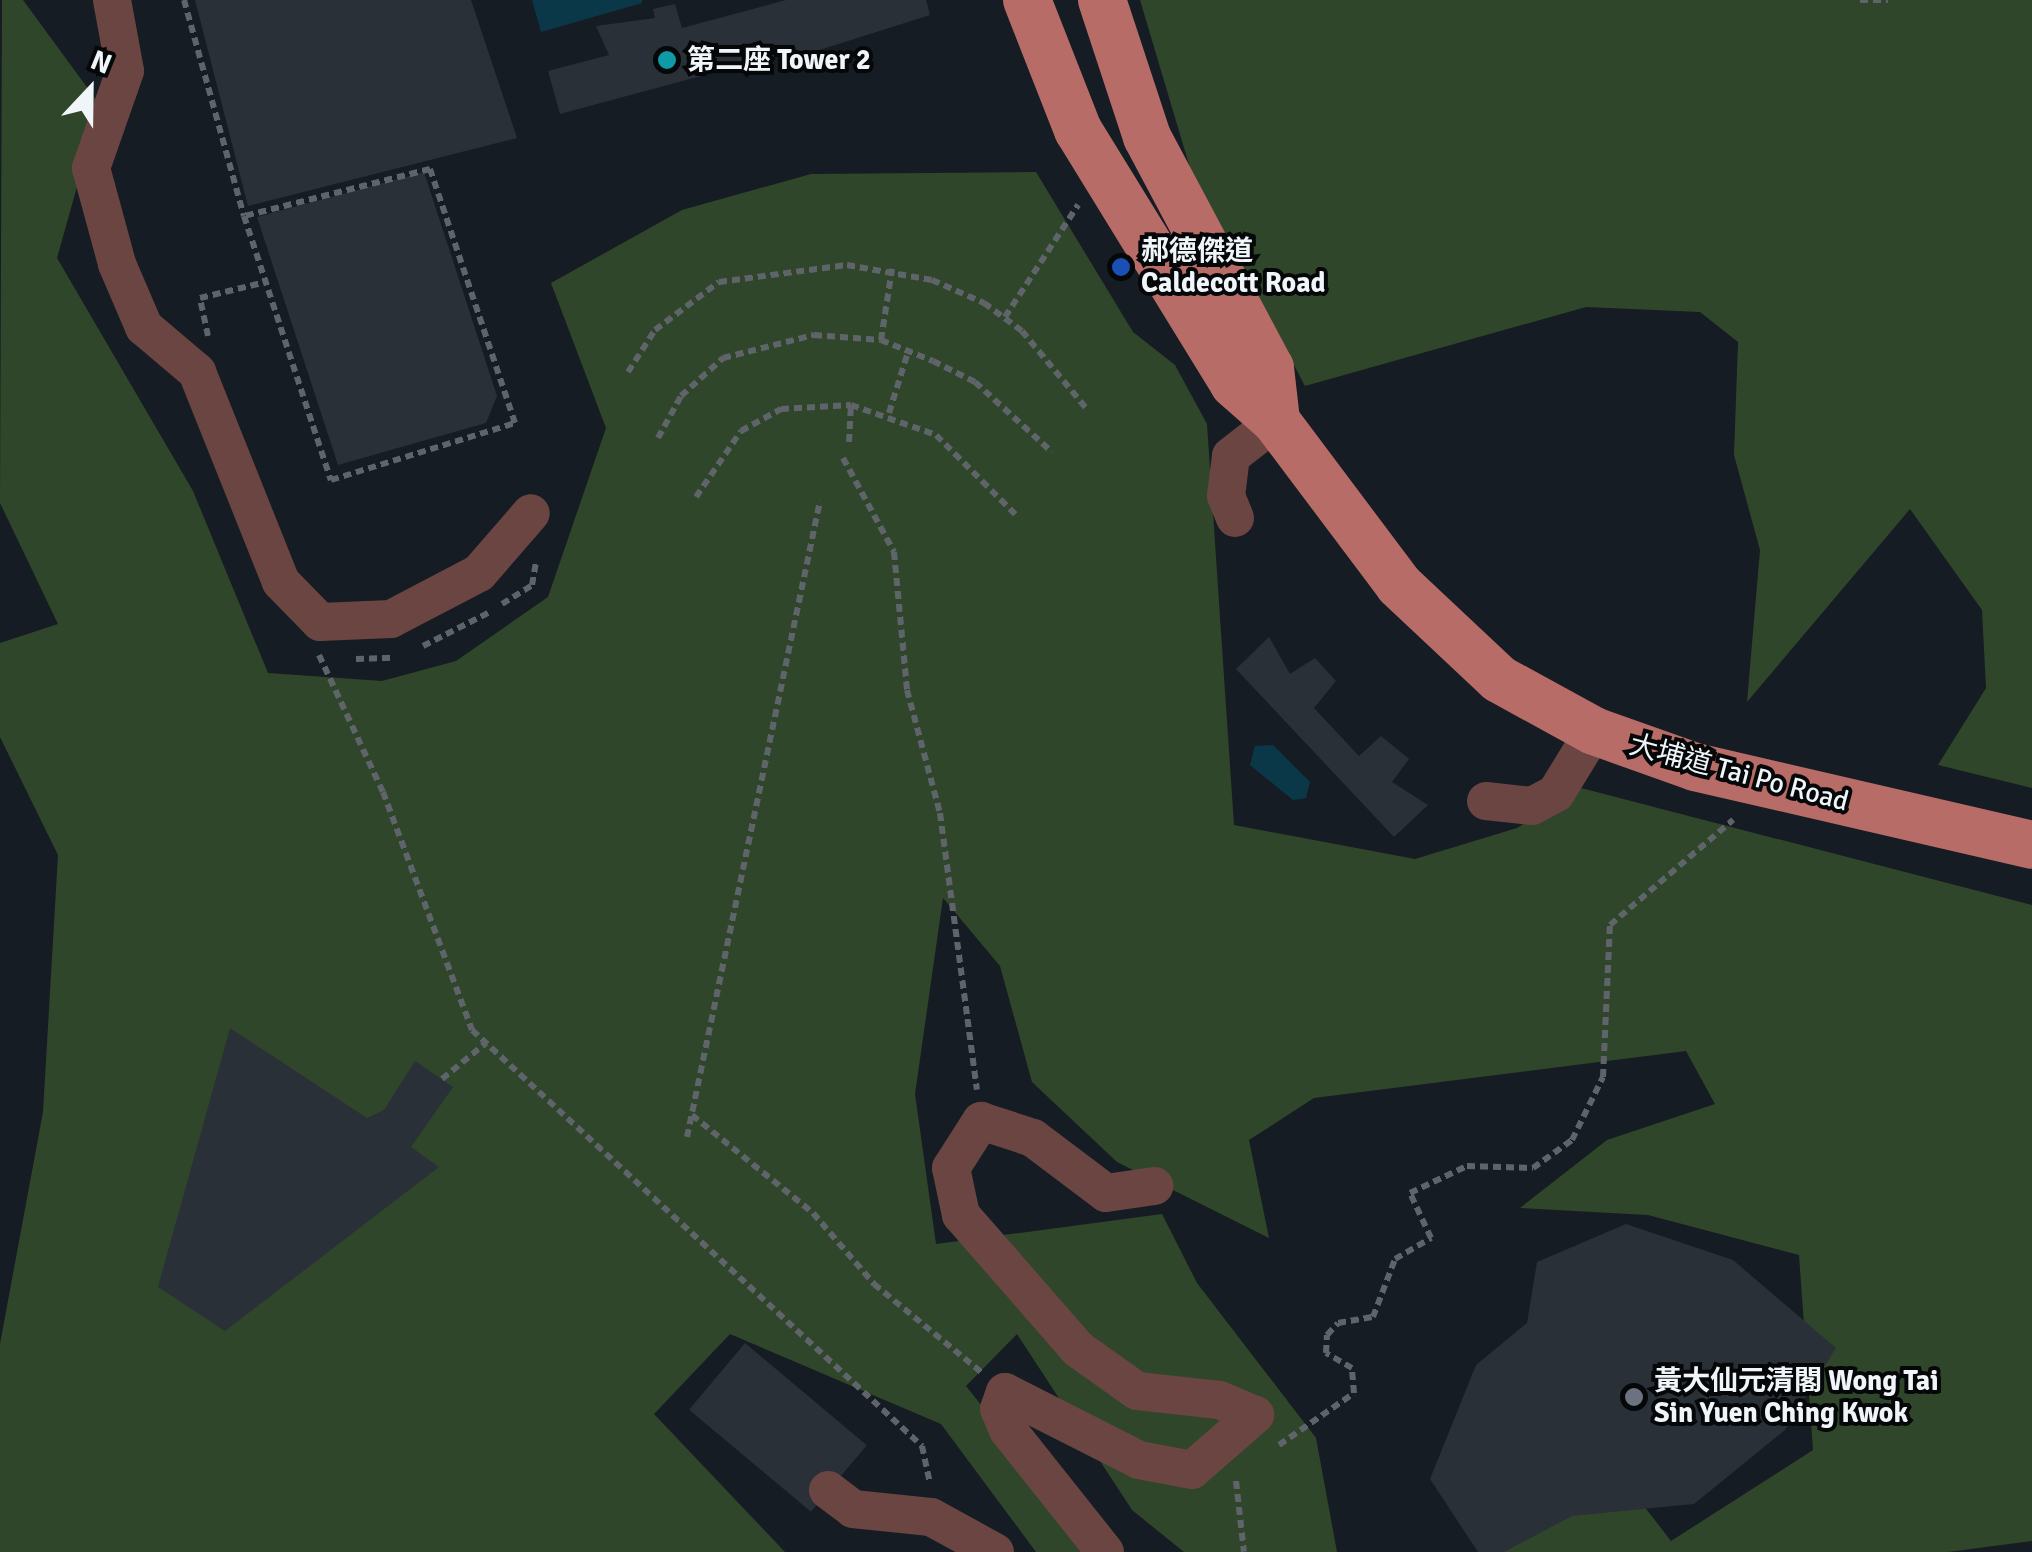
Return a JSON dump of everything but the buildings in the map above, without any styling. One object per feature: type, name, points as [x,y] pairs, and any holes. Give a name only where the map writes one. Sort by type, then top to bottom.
[{"type":"main road","name":"大埔道 Tai Po Road","points":[[1027,0],[1078,130],[1234,384],[1276,421],[1352,531],[1456,642],[1499,679],[1594,730],[1695,767],[2032,846]]},
{"type":"main road","name":"大埔道 Tai Po Road","points":[[1102,0],[1147,137],[1270,368],[1276,421]]},
{"type":"lane","points":[[112,0],[125,71],[91,168],[117,264],[144,327],[197,372],[281,582],[320,622],[391,618],[479,573],[531,514]]},
{"type":"lane","points":[[1235,518],[1226,496],[1231,456],[1276,421]]},
{"type":"lane","points":[[1486,801],[1532,806],[1556,794],[1594,730]]},
{"type":"lane","points":[[1106,1552],[1008,1430],[999,1409],[1005,1392],[1139,1460],[1192,1470],[1255,1415],[1220,1400],[1137,1391],[1078,1349],[1019,1286],[950,1192],[952,1168],[981,1121],[1032,1138],[1106,1193],[1154,1186]]},
{"type":"lane","points":[[828,1490],[853,1508],[931,1517],[995,1552]]},
{"type":"path","points":[[184,0],[244,216],[331,480],[515,423],[429,167],[244,216]]},
{"type":"path","points":[[1860,0],[1888,0]]},
{"type":"path","points":[[1005,317],[1075,213]]},
{"type":"path","points":[[628,372],[655,330],[719,282],[801,266],[892,270],[1005,317],[1086,408]]},
{"type":"path","points":[[880,340],[892,270]]},
{"type":"path","points":[[200,298],[266,282]]},
{"type":"path","points":[[658,438],[680,396],[723,358],[775,340],[880,340],[975,382],[1052,452]]},
{"type":"path","points":[[889,412],[908,352]]},
{"type":"path","points":[[849,442],[851,405]]},
{"type":"path","points":[[696,497],[741,430],[781,408],[851,405],[889,412],[946,443],[1018,517]]},
{"type":"path","points":[[843,458],[894,552],[908,690],[940,813],[981,1121]]},
{"type":"path","points":[[687,1137],[820,502]]},
{"type":"path","points":[[312,641],[383,792],[472,1030],[922,1446],[931,1517]]},
{"type":"path","points":[[1262,1454],[1354,1393],[1352,1368],[1326,1354],[1327,1335],[1338,1323],[1373,1317],[1396,1258],[1430,1238],[1410,1193],[1467,1166],[1533,1168],[1572,1140],[1603,1077],[1610,924],[1733,820]]},
{"type":"path","points":[[442,1079],[486,1043]]},
{"type":"path","points":[[692,1115],[813,1212],[874,1284],[1005,1392]]},
{"type":"path","points":[[1244,1552],[1230,1490],[1248,1463]]},
{"type":"green space","points":[[2,0],[23,0],[100,105],[57,258],[193,491],[268,673],[382,681],[456,661],[548,597],[606,428],[551,283],[682,210],[811,174],[1036,172],[1133,332],[1175,365],[1207,424],[1234,825],[1415,859],[1517,828],[1581,788],[2032,905],[2032,1541],[1948,1552],[1489,1552],[1602,1452],[1671,1541],[1813,1450],[1799,1255],[1648,1215],[1520,1208],[1607,1140],[1715,1104],[1686,1051],[1314,1098],[1249,1140],[1269,1238],[1117,1162],[1032,1082],[1000,966],[943,898],[915,1094],[936,1244],[1162,1214],[1197,1283],[1316,1438],[1337,1552],[1184,1552],[1132,1510],[1017,1334],[966,1386],[1098,1552],[1036,1552],[941,1424],[730,1334],[654,1414],[785,1552],[0,1552],[0,1344],[43,1112],[58,855],[0,737],[0,643],[58,624],[0,503]]},
{"type":"green space","points":[[1140,0],[2032,0],[2032,788],[1938,765],[1986,688],[1982,610],[1910,509],[1747,702],[1760,550],[1734,455],[1738,342],[1700,312],[1586,307],[1305,386],[1190,168]]},
{"type":"water","points":[[532,0],[642,0],[642,3],[541,32]]},
{"type":"water","points":[[1273,745],[1310,782],[1306,798],[1293,800],[1250,765],[1255,746]]},
{"type":"place","name":"第二座 Tower 2","points":[[667,60]]},
{"type":"place","name":"郝德傑道 Caldecott Road","points":[[1121,267]]},
{"type":"place","name":"黃大仙元清閣 Wong Tai Sin Yuen Ching Kwok","points":[[1634,1397]]}]
